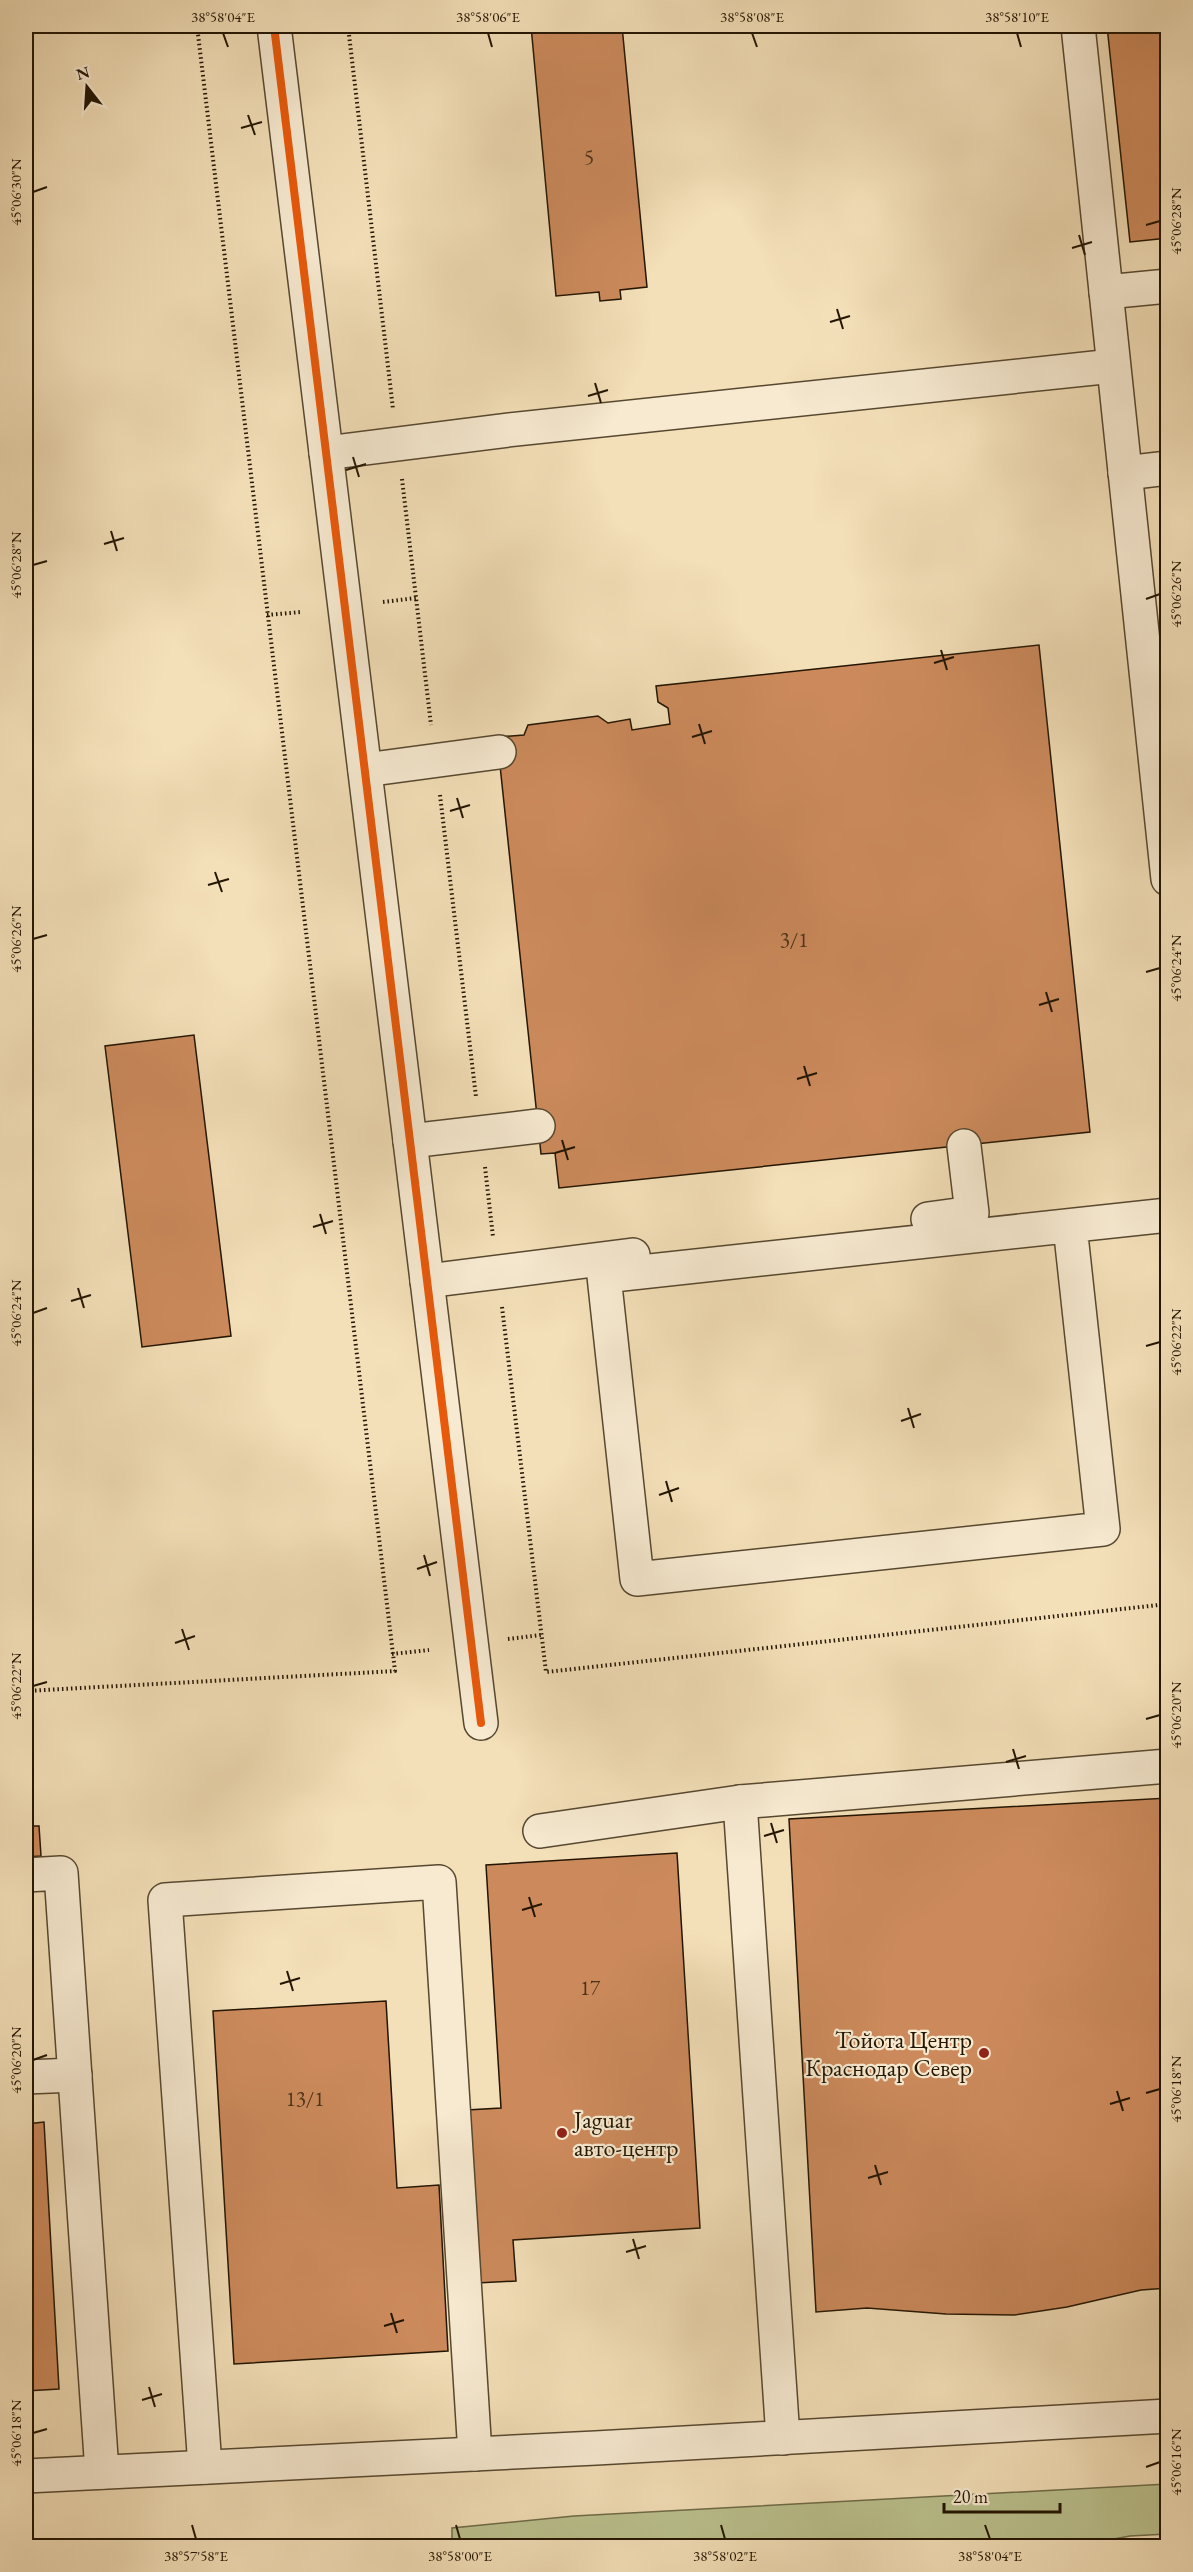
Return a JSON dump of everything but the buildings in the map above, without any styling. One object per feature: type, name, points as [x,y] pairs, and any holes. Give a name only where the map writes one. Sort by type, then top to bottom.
[{"type":"street","points":[[274,26],[481,1723]]},
{"type":"street","points":[[1078,26],[1167,879]]},
{"type":"street","points":[[1106,292],[1167,286]]},
{"type":"street","points":[[326,453],[520,429],[1113,366]]},
{"type":"street","points":[[1125,473],[1167,468]]},
{"type":"street","points":[[365,770],[499,752]]},
{"type":"street","points":[[410,1141],[538,1126]]},
{"type":"street","points":[[427,1281],[972,1214],[964,1146]]},
{"type":"street","points":[[1070,1226],[1103,1529],[637,1579],[604,1276],[1167,1215]]},
{"type":"street","points":[[540,1831],[740,1802],[1167,1766]]},
{"type":"street","points":[[740,1802],[783,2438]]},
{"type":"street","points":[[26,1875],[61,1873],[102,2472]]},
{"type":"street","points":[[205,2467],[165,1900],[439,1882],[475,2454]]},
{"type":"street","points":[[26,2077],[75,2075]]},
{"type":"street","points":[[26,2476],[783,2438],[1167,2416]]},
{"type":"path","points":[[26,1691],[395,1671],[197,26]]},
{"type":"path","points":[[348,26],[546,1672],[1167,1604]]},
{"type":"path","points":[[383,602],[416,598]]},
{"type":"path","points":[[267,615],[301,612]]},
{"type":"path","points":[[508,1639],[541,1635]]},
{"type":"path","points":[[393,1654],[429,1650]]},
{"type":"green space","points":[[1167,2484],[1167,2534],[1130,2536],[1076,2546],[452,2546],[452,2528],[574,2516]]},
{"type":"cycle path","points":[[274,26],[481,1723]]},
{"type":"place","name":"Тойота Центр Краснодар Север","points":[[984,2053]]},
{"type":"place","name":"Jaguar авто-центр","points":[[562,2133]]}]
